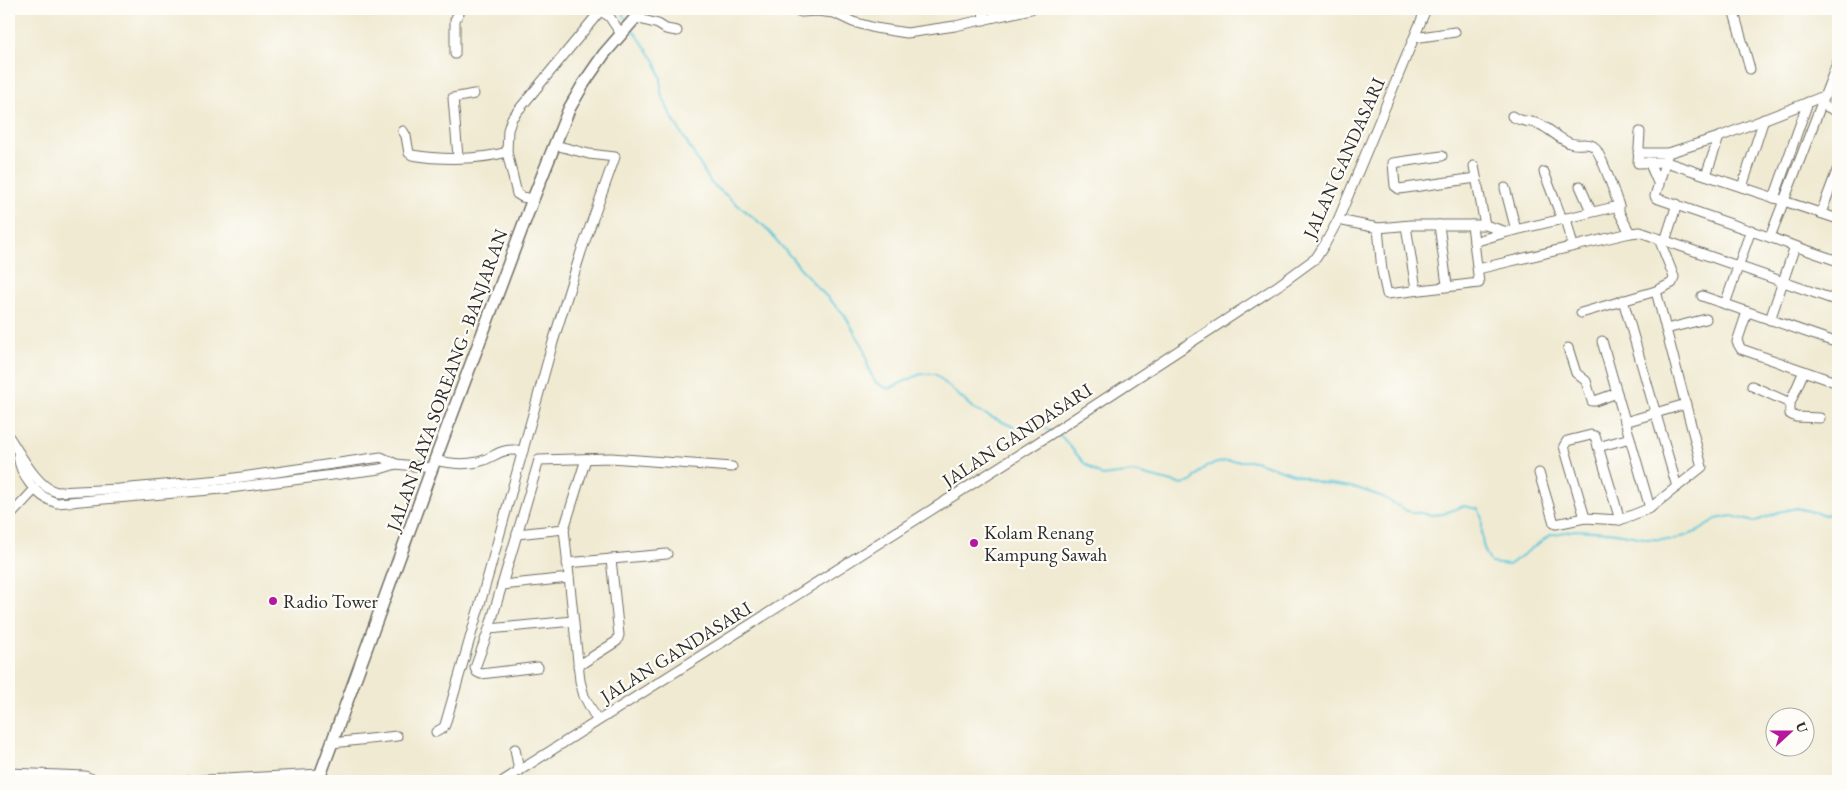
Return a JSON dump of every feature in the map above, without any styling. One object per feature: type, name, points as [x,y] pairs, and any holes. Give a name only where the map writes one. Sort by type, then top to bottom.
[{"type":"main road","name":"JALAN RAYA SOREANG - BANJARAN","points":[[320,778],[434,464],[533,199],[569,109],[584,82],[604,54],[638,15]]},
{"type":"street","points":[[455,54],[455,20],[461,9]]},
{"type":"street","points":[[794,9],[801,12],[834,13],[853,22],[900,33],[917,32],[984,20],[1031,9]]},
{"type":"street","points":[[983,9],[984,20]]},
{"type":"street","name":"JALAN GANDASARI","points":[[503,781],[1037,443],[1310,263],[1325,244],[1338,220],[1426,9]]},
{"type":"street","points":[[1732,9],[1750,70]]},
{"type":"street","points":[[533,199],[517,194],[508,152],[508,130],[512,118],[599,10],[608,16],[623,32]]},
{"type":"street","points":[[638,15],[666,29],[677,31]]},
{"type":"street","points":[[1414,38],[1456,32]]},
{"type":"street","points":[[1770,237],[1838,61]]},
{"type":"street","points":[[458,158],[453,98],[474,94]]},
{"type":"street","points":[[1640,132],[1638,162],[1649,162],[1667,157],[1808,102],[1823,100],[1838,112]]},
{"type":"street","points":[[1774,198],[1808,102]]},
{"type":"street","points":[[1512,116],[1519,121],[1541,125],[1568,142],[1593,146],[1603,162],[1619,212],[1630,232]]},
{"type":"street","points":[[1742,187],[1764,119]]},
{"type":"street","points":[[403,131],[410,154],[458,158],[490,157],[508,152]]},
{"type":"street","points":[[1706,175],[1719,137]]},
{"type":"street","points":[[436,732],[445,725],[581,252],[615,157],[589,154],[554,145]]},
{"type":"street","points":[[1638,153],[1667,157],[1706,175],[1838,219]]},
{"type":"street","points":[[1442,156],[1394,163],[1395,186],[1398,189],[1476,178]]},
{"type":"street","points":[[1667,157],[1656,198],[1838,261]]},
{"type":"street","points":[[1649,162],[1659,186]]},
{"type":"street","points":[[1474,166],[1484,225]]},
{"type":"street","points":[[1544,172],[1573,246]]},
{"type":"street","points":[[1821,213],[1838,173]]},
{"type":"street","points":[[1580,186],[1591,211]]},
{"type":"street","points":[[1505,188],[1512,231]]},
{"type":"street","points":[[1581,313],[1656,291],[1668,286],[1674,280],[1662,240],[1677,204]]},
{"type":"street","points":[[1474,242],[1591,211],[1618,206]]},
{"type":"street","points":[[1338,220],[1378,228],[1484,225],[1512,231]]},
{"type":"street","points":[[1439,225],[1447,285]]},
{"type":"street","points":[[1378,228],[1380,258],[1386,293],[1447,285],[1477,284],[1480,281],[1472,225]]},
{"type":"street","points":[[1406,226],[1416,289]]},
{"type":"street","points":[[1726,304],[1751,230]]},
{"type":"street","points":[[1478,269],[1630,232],[1640,232],[1838,301]]},
{"type":"street","points":[[1770,320],[1795,246]]},
{"type":"street","points":[[1539,473],[1554,523],[1556,524],[1585,518],[1620,520],[1650,508],[1702,465],[1656,291]]},
{"type":"street","points":[[1702,296],[1838,343]]},
{"type":"street","points":[[1624,300],[1677,487]]},
{"type":"street","points":[[1747,312],[1737,342],[1739,347],[1838,383]]},
{"type":"street","points":[[1666,329],[1706,319]]},
{"type":"street","points":[[1602,341],[1650,508]]},
{"type":"street","points":[[1568,348],[1576,372],[1586,381],[1592,401],[1595,402],[1617,393]]},
{"type":"street","points":[[1804,372],[1790,403],[1789,411],[1792,416],[1800,418],[1820,418]]},
{"type":"street","points":[[1752,386],[1790,403]]},
{"type":"street","points":[[1625,422],[1686,404]]},
{"type":"street","points":[[1585,518],[1564,446],[1566,441],[1591,435],[1594,436],[1620,520]]},
{"type":"street","points":[[9,437],[41,484],[51,491],[120,493]]},
{"type":"street","points":[[1598,448],[1630,438]]},
{"type":"street","points":[[19,451],[18,458],[26,478],[45,498],[57,502],[120,493],[306,478],[380,469],[396,464],[479,462],[500,451],[523,451]]},
{"type":"street","points":[[213,485],[304,468],[381,457],[396,464]]},
{"type":"street","points":[[538,667],[481,674],[475,668],[489,629],[539,460],[611,458],[732,467]]},
{"type":"street","points":[[586,459],[564,530],[578,666],[584,696],[598,720]]},
{"type":"street","points":[[304,468],[306,478]]},
{"type":"street","points":[[9,517],[35,489]]},
{"type":"street","points":[[517,534],[564,530]]},
{"type":"street","points":[[568,563],[667,554]]},
{"type":"street","points":[[578,666],[617,641],[620,636],[611,559]]},
{"type":"street","points":[[502,585],[569,578]]},
{"type":"street","points":[[489,629],[573,621]]},
{"type":"street","points":[[332,743],[397,736]]},
{"type":"street","points":[[515,749],[519,772]]},
{"type":"street","points":[[9,773],[96,781]]},
{"type":"street","points":[[188,781],[320,778]]},
{"type":"waterway","points":[[625,9],[623,15],[627,20]]},
{"type":"waterway","points":[[632,28],[655,61],[661,78],[661,93],[670,114],[711,183],[765,227],[815,285],[844,314],[864,348],[869,370],[875,382],[888,389],[921,374],[935,374],[975,410],[1014,427],[1043,427],[1050,431]]},
{"type":"waterway","points":[[1057,435],[1062,437],[1084,463],[1102,476],[1133,472],[1180,484],[1191,482],[1206,466],[1226,461],[1255,461],[1317,482],[1357,488],[1383,497],[1407,511],[1433,515],[1443,514],[1463,506],[1478,509],[1482,519],[1483,543],[1489,560],[1491,563],[1509,565],[1550,535],[1575,530],[1610,532],[1649,539],[1673,540],[1699,531],[1716,519],[1732,516],[1754,522],[1778,512],[1797,508],[1826,515],[1838,510]]},
{"type":"place","name":"Kolam Renang Kampung Sawah","points":[[974,543]]},
{"type":"place","name":"Radio Tower","points":[[273,601]]}]
